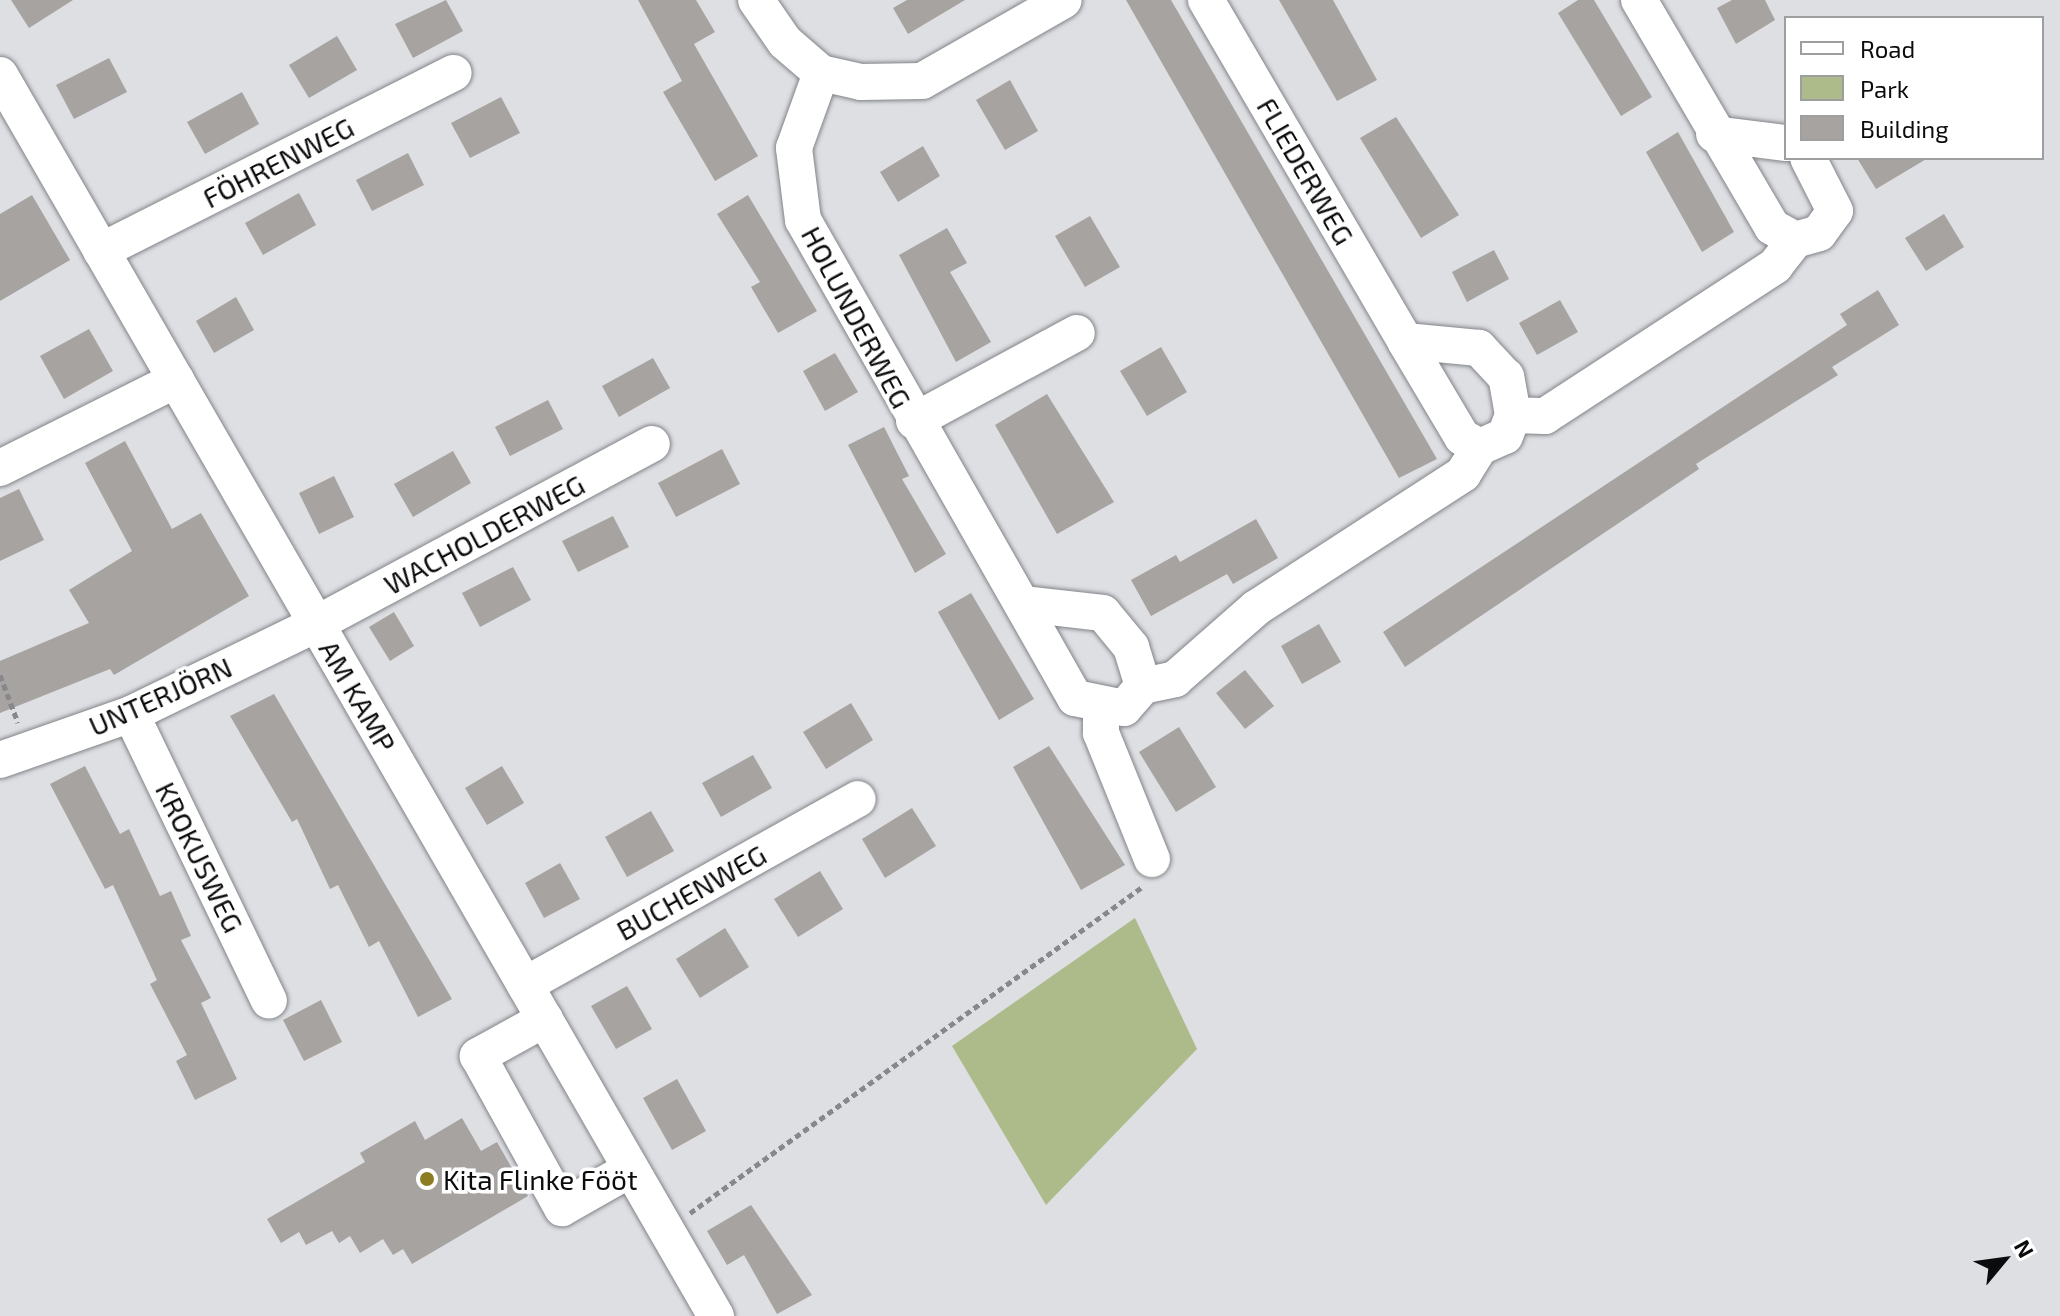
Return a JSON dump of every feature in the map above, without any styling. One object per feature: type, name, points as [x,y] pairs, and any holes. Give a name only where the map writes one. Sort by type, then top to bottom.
[{"type":"street","points":[[756,0],[785,42],[821,73],[861,82],[922,81],[1064,0]]},
{"type":"street","name":"FLIEDERWEG","points":[[1206,0],[1462,437],[1480,447]]},
{"type":"street","points":[[1639,0],[1714,134],[1772,227],[1795,240]]},
{"type":"street","name":"FÖHRENWEG","points":[[101,251],[454,73]]},
{"type":"street","name":"HOLUNDERWEG","points":[[821,73],[794,148],[803,220],[914,421],[1075,698],[1101,707]]},
{"type":"street","name":"AM KAMP","points":[[0,75],[716,1316]]},
{"type":"street","points":[[1714,134],[1784,143]]},
{"type":"street","points":[[1513,415],[1545,416],[1775,266],[1795,240],[1819,233],[1835,211],[1809,160]]},
{"type":"street","name":"HOLUNDERWEG","points":[[914,421],[1077,333]]},
{"type":"street","points":[[1152,859],[1101,733],[1101,707],[1124,708],[1143,686],[1175,679],[1256,608],[1463,474],[1480,447],[1505,436],[1513,415],[1506,377],[1479,348],[1405,341]]},
{"type":"street","points":[[0,468],[176,380]]},
{"type":"street","name":"WACHOLDERWEG","points":[[316,624],[652,444]]},
{"type":"street","points":[[1023,604],[1103,613],[1131,647],[1143,686]]},
{"type":"street","name":"UNTERJÖRN","points":[[14,755],[131,714],[316,624]]},
{"type":"street","name":"KROKUSWEG","points":[[131,714],[269,1001]]},
{"type":"street","name":"BUCHENWEG","points":[[525,985],[858,799]]},
{"type":"street","points":[[545,1019],[478,1056],[562,1208],[631,1169]]},
{"type":"path","points":[[0,675],[14,755]]},
{"type":"path","points":[[666,1230],[1150,881],[1152,859]]},
{"type":"green space","points":[[1135,918],[1197,1049],[1046,1205],[952,1046]]},
{"type":"building","points":[[11,0],[73,0],[29,28]]},
{"type":"building","points":[[446,0],[463,31],[413,58],[395,24]]},
{"type":"building","points":[[638,0],[696,0],[715,32],[694,44],[758,156],[715,181],[663,92],[682,81]]},
{"type":"building","points":[[907,0],[965,0],[908,34],[893,8]]},
{"type":"building","points":[[1126,0],[1171,0],[1437,459],[1399,478]]},
{"type":"building","points":[[1279,0],[1333,0],[1377,80],[1337,101]]},
{"type":"building","points":[[1578,0],[1594,0],[1652,97],[1621,116],[1558,13]]},
{"type":"building","points":[[1732,0],[1765,0],[1775,20],[1736,44],[1717,8]]},
{"type":"building","points":[[337,36],[357,70],[309,98],[289,65]]},
{"type":"building","points":[[109,58],[127,92],[74,119],[56,85]]},
{"type":"building","points":[[1010,80],[1038,131],[1005,150],[976,100]]},
{"type":"building","points":[[242,92],[259,124],[205,154],[187,122]]},
{"type":"building","points":[[501,97],[520,133],[470,158],[451,123]]},
{"type":"building","points":[[1396,117],[1459,215],[1421,238],[1360,138]]},
{"type":"building","points":[[1678,132],[1734,232],[1702,252],[1646,152]]},
{"type":"building","points":[[923,146],[940,176],[898,202],[880,172]]},
{"type":"building","points":[[408,153],[424,185],[372,211],[356,180]]},
{"type":"building","points":[[1858,160],[1925,160],[1876,189]]},
{"type":"building","points":[[299,193],[316,225],[263,255],[245,223]]},
{"type":"building","points":[[32,195],[70,260],[0,301],[0,214]]},
{"type":"building","points":[[748,195],[817,311],[778,333],[751,287],[760,282],[717,214]]},
{"type":"building","points":[[1944,214],[1964,247],[1926,271],[1905,238]]},
{"type":"building","points":[[1090,216],[1120,267],[1085,287],[1055,236]]},
{"type":"building","points":[[947,228],[967,263],[950,272],[991,342],[956,362],[899,255]]},
{"type":"building","points":[[1494,250],[1509,279],[1467,302],[1452,272]]},
{"type":"building","points":[[1878,290],[1899,325],[1832,367],[1838,375],[1696,464],[1699,469],[1405,667],[1383,632],[1847,325],[1840,314]]},
{"type":"building","points":[[236,297],[254,330],[214,353],[196,321]]},
{"type":"building","points":[[1560,300],[1578,332],[1537,355],[1519,323]]},
{"type":"building","points":[[89,329],[113,371],[64,399],[40,356]]},
{"type":"building","points":[[1161,347],[1187,392],[1147,416],[1120,371]]},
{"type":"building","points":[[835,353],[858,392],[825,411],[803,371]]},
{"type":"building","points":[[653,358],[670,388],[619,417],[602,386]]},
{"type":"building","points":[[1047,394],[1114,502],[1057,534],[995,425]]},
{"type":"building","points":[[548,400],[563,429],[510,456],[495,427]]},
{"type":"building","points":[[884,427],[909,476],[902,479],[946,554],[915,573],[848,445]]},
{"type":"building","points":[[125,441],[172,529],[201,513],[249,596],[114,675],[110,669],[0,713],[0,661],[89,623],[69,590],[132,551],[85,463]]},
{"type":"building","points":[[722,449],[740,484],[676,517],[658,483]]},
{"type":"building","points":[[453,451],[471,483],[413,517],[394,484]]},
{"type":"building","points":[[334,476],[354,517],[319,534],[299,493]]},
{"type":"building","points":[[19,489],[44,540],[0,561],[0,498]]},
{"type":"building","points":[[613,516],[629,547],[578,572],[562,541]]},
{"type":"building","points":[[1256,519],[1278,558],[1233,584],[1227,574],[1151,616],[1131,580],[1176,555],[1180,562]]},
{"type":"building","points":[[513,567],[531,600],[480,627],[462,593]]},
{"type":"building","points":[[971,593],[1034,699],[999,720],[938,612]]},
{"type":"building","points":[[394,612],[414,646],[390,661],[369,627]]},
{"type":"building","points":[[1319,624],[1341,662],[1302,684],[1281,646]]},
{"type":"building","points":[[1245,670],[1274,706],[1245,729],[1216,693]]},
{"type":"building","points":[[274,694],[452,999],[418,1017],[379,941],[369,947],[338,885],[330,889],[297,819],[292,822],[230,716]]},
{"type":"building","points":[[851,703],[873,740],[826,769],[803,732]]},
{"type":"building","points":[[1179,727],[1216,787],[1176,812],[1139,752]]},
{"type":"building","points":[[1049,746],[1125,865],[1081,890],[1013,767]]},
{"type":"building","points":[[753,755],[772,788],[721,817],[702,783]]},
{"type":"building","points":[[85,766],[120,834],[129,829],[160,896],[171,891],[191,936],[181,940],[211,998],[201,1003],[237,1079],[195,1100],[176,1061],[187,1055],[150,984],[157,980],[113,885],[105,889],[50,784]]},
{"type":"building","points":[[502,766],[524,803],[487,825],[465,788]]},
{"type":"building","points":[[912,808],[936,846],[885,878],[862,839]]},
{"type":"building","points":[[651,811],[674,851],[627,877],[605,837]]},
{"type":"building","points":[[560,863],[580,899],[544,918],[525,883]]},
{"type":"building","points":[[820,871],[843,909],[798,937],[774,899]]},
{"type":"building","points":[[725,928],[749,967],[700,998],[676,959]]},
{"type":"building","points":[[627,986],[652,1029],[616,1049],[591,1006]]},
{"type":"building","points":[[321,1000],[342,1042],[304,1061],[283,1020]]},
{"type":"building","points":[[677,1079],[706,1131],[672,1150],[643,1098]]},
{"type":"building","name":"Kita Flinke Fööt","points":[[462,1118],[481,1151],[497,1142],[528,1196],[412,1264],[403,1249],[393,1255],[383,1239],[360,1253],[350,1236],[339,1243],[332,1231],[306,1245],[299,1232],[281,1243],[267,1219],[365,1162],[360,1153],[415,1121],[425,1140]]},
{"type":"building","points":[[751,1205],[812,1295],[777,1314],[744,1255],[727,1265],[707,1231]]},
{"type":"place","name":"Kita Flinke Fööt","points":[[427,1179]]}]
